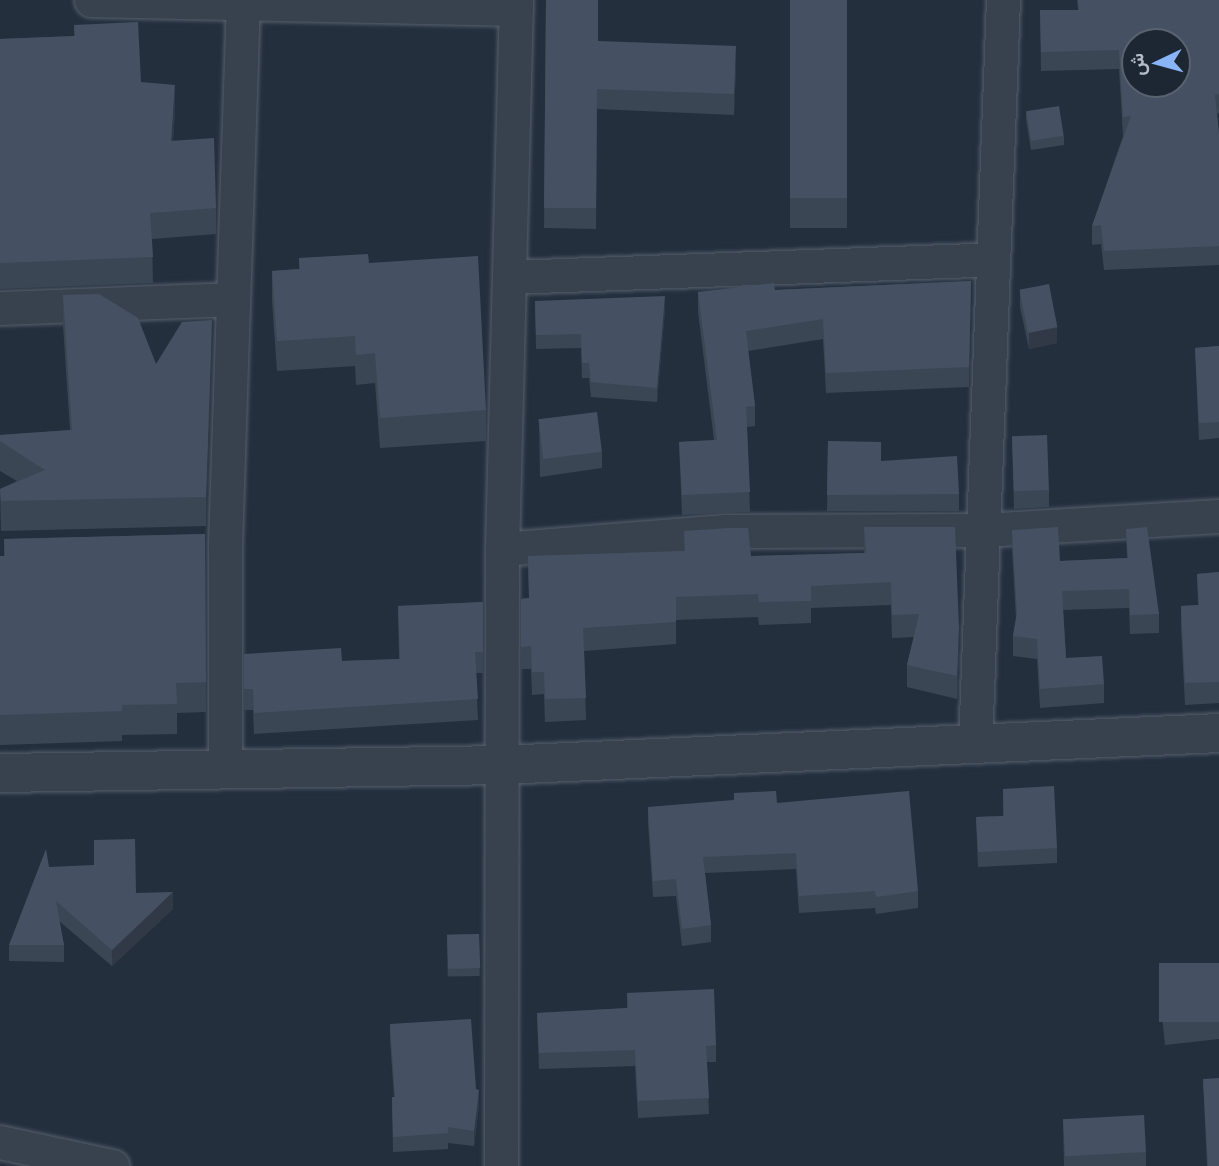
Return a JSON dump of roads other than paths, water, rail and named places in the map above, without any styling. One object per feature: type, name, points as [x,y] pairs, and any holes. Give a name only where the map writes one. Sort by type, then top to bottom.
[{"type":"street","points":[[91,0],[516,5],[502,549],[501,1166]]},
{"type":"street","points":[[975,745],[1003,0]]},
{"type":"street","points":[[225,769],[211,546],[232,299],[243,2]]},
{"type":"street","points":[[510,277],[992,259]]},
{"type":"street","points":[[0,308],[232,299]]},
{"type":"street","points":[[502,549],[728,531],[982,530],[1219,516]]},
{"type":"street","points":[[0,773],[501,765],[1219,733]]},
{"type":"street","points":[[0,1142],[113,1166]]}]
